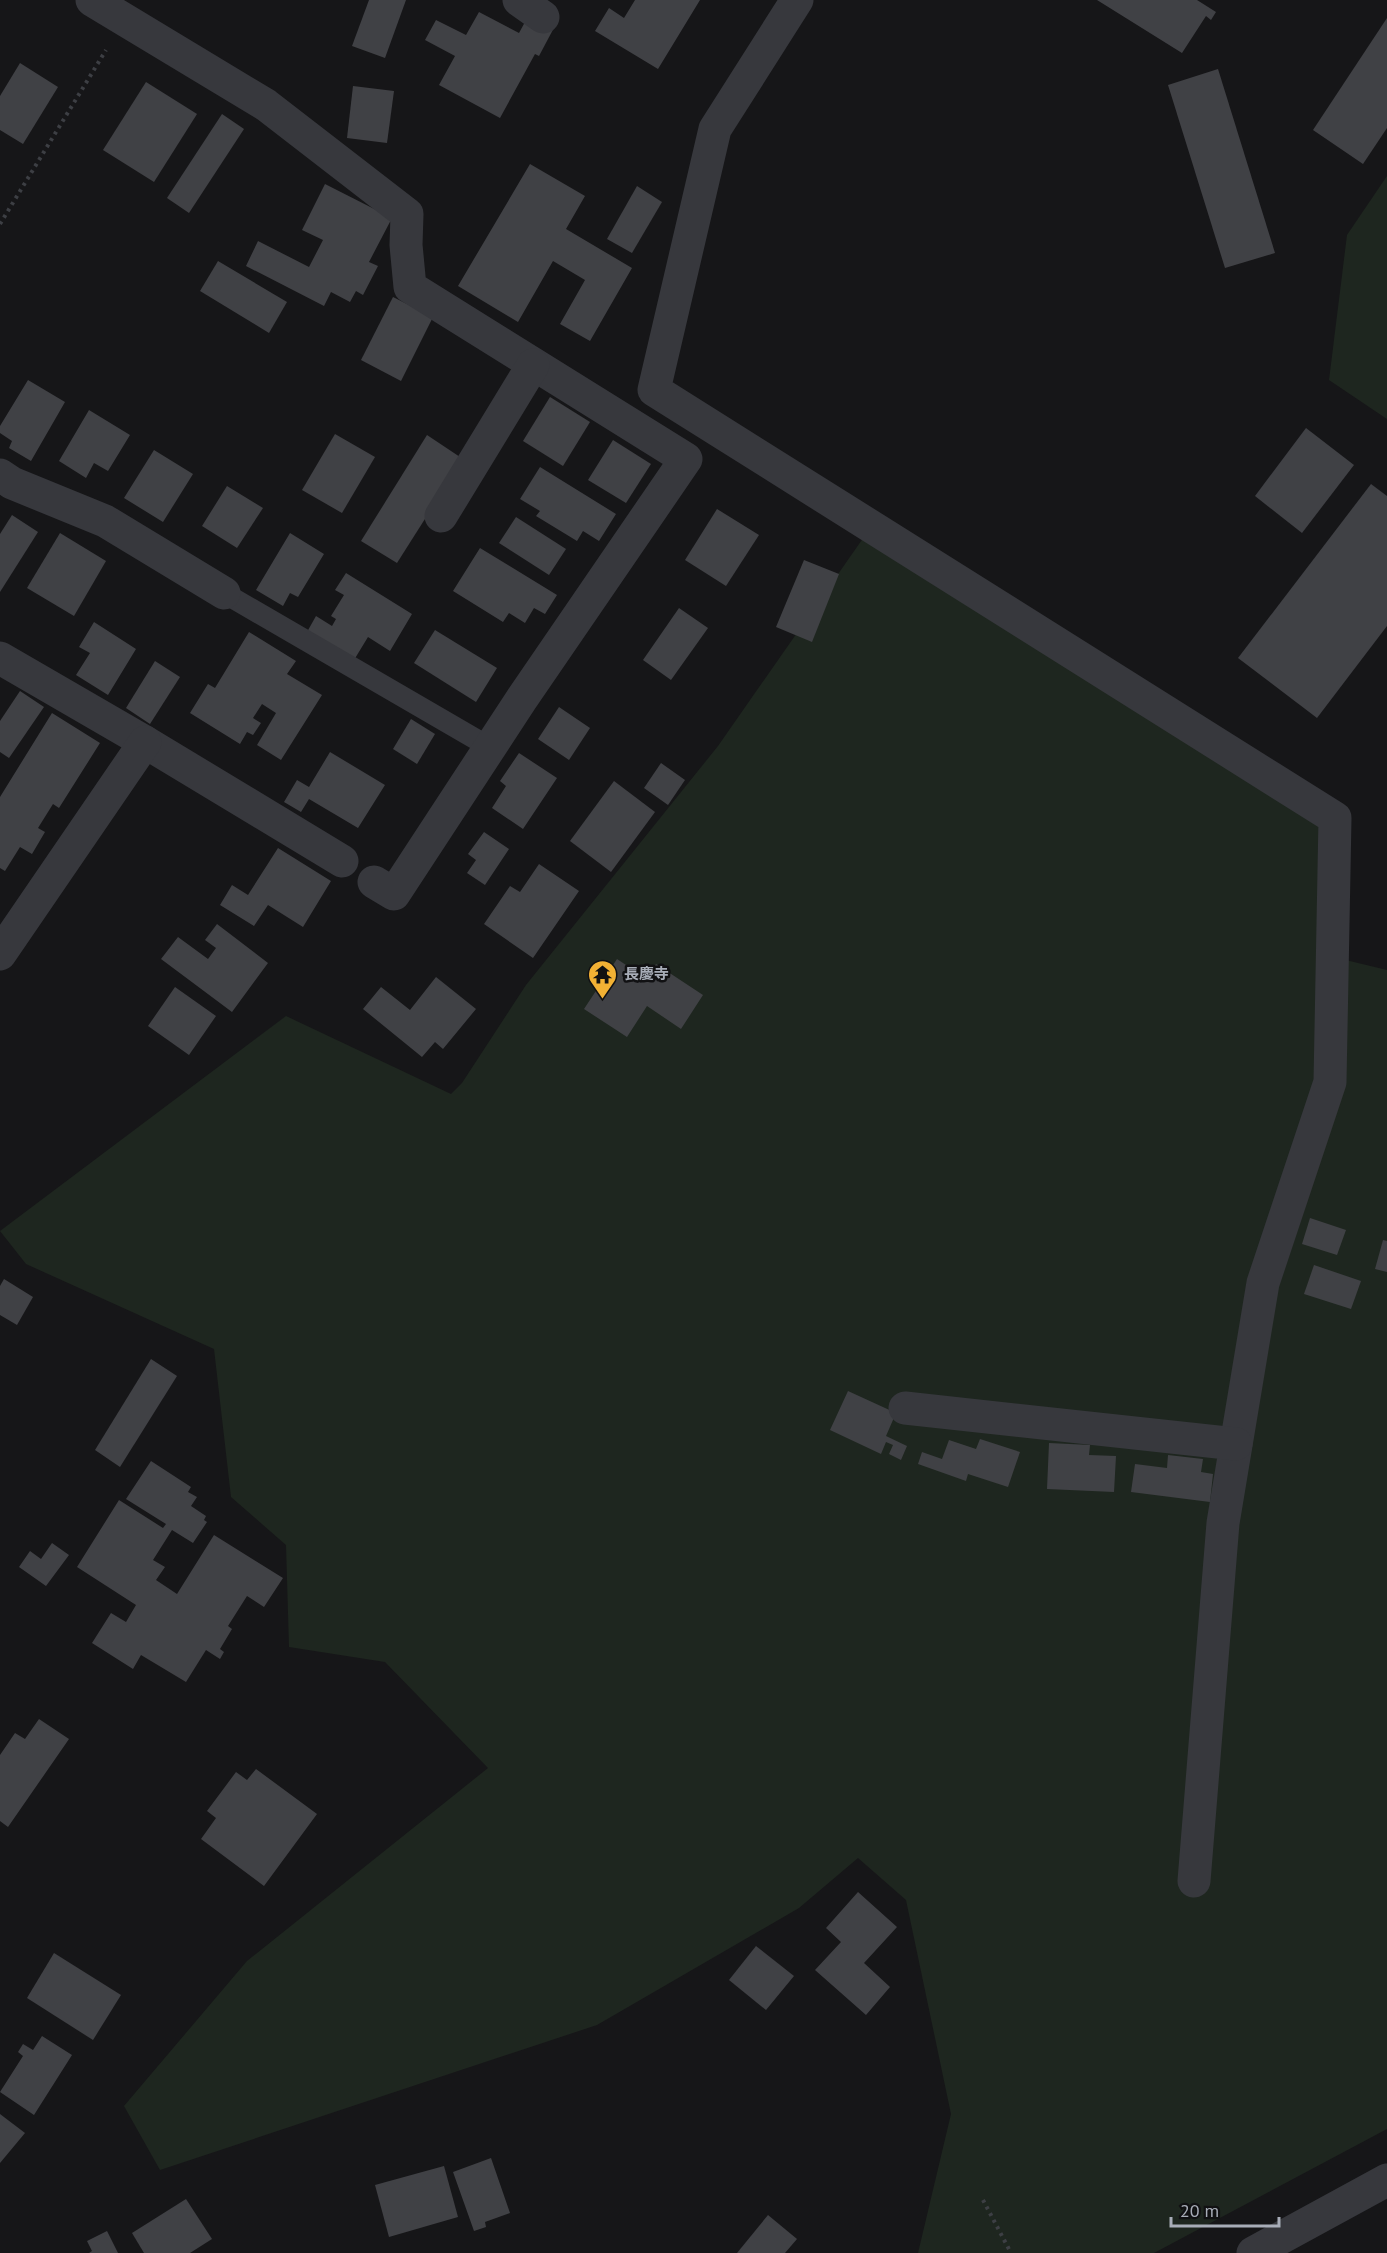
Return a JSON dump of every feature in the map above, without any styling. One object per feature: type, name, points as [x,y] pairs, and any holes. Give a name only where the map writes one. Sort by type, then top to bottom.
[{"type":"street","points":[[92,0],[266,105],[408,214],[405,245],[410,287],[686,459]]},
{"type":"street","points":[[797,0],[715,129],[654,390],[1335,818],[1330,1082],[1263,1283],[1223,1523],[1194,1881]]},
{"type":"street","points":[[441,516],[534,365]]},
{"type":"street","points":[[374,882],[394,894],[491,748],[520,700],[709,424]]},
{"type":"street","points":[[0,475],[12,483],[105,521],[224,593]]},
{"type":"street","points":[[0,658],[342,861]]},
{"type":"street","points":[[0,954],[11,914],[145,742]]},
{"type":"street","points":[[905,1408],[1236,1444]]},
{"type":"street","points":[[1253,2253],[1387,2180]]},
{"type":"lane","points":[[224,593],[491,748]]},
{"type":"path","points":[[0,224],[124,19]]},
{"type":"path","points":[[983,2200],[1011,2253]]},
{"type":"shaded area","points":[[1387,176],[1387,419],[1329,380],[1347,235]]},
{"type":"shaded area","points":[[866,534],[1320,817],[1325,955],[1387,970],[1387,2129],[1154,2253],[918,2253],[951,2114],[906,1900],[858,1858],[799,1908],[597,2025],[160,2170],[124,2106],[247,1961],[488,1768],[385,1662],[289,1647],[286,1545],[231,1497],[214,1349],[26,1264],[0,1231],[286,1016],[451,1094],[462,1083],[526,985],[718,746]]},
{"type":"building","points":[[369,0],[406,0],[385,58],[352,46]]},
{"type":"building","points":[[635,0],[700,0],[658,69],[595,31],[609,8],[624,18]]},
{"type":"building","points":[[1097,0],[1197,0],[1216,12],[1211,20],[1206,16],[1182,53]]},
{"type":"building","points":[[531,11],[556,24],[539,56],[535,54],[500,118],[439,85],[455,56],[425,40],[436,20],[466,35],[479,12],[519,33]]},
{"type":"building","points":[[1387,18],[1387,128],[1363,164],[1313,130]]},
{"type":"building","points":[[20,63],[58,87],[23,144],[0,130],[0,96]]},
{"type":"building","points":[[1218,69],[1275,253],[1225,268],[1168,85]]},
{"type":"building","points":[[146,82],[197,114],[154,182],[103,150]]},
{"type":"building","points":[[353,86],[394,91],[387,143],[347,138]]},
{"type":"building","points":[[222,114],[244,129],[189,213],[167,198]]},
{"type":"building","points":[[530,164],[585,196],[566,229],[632,268],[590,341],[560,324],[585,280],[553,261],[518,322],[458,286]]},
{"type":"building","points":[[325,184],[392,218],[369,262],[378,266],[363,295],[356,291],[350,302],[331,292],[324,306],[246,266],[258,241],[309,267],[323,240],[302,230]]},
{"type":"building","points":[[637,186],[662,202],[632,253],[607,239]]},
{"type":"building","points":[[218,261],[287,302],[269,333],[200,291]]},
{"type":"building","points":[[393,297],[433,317],[401,381],[361,360]]},
{"type":"building","points":[[28,380],[65,402],[31,461],[9,448],[12,441],[0,433],[0,426]]},
{"type":"building","points":[[550,397],[590,422],[563,466],[523,441]]},
{"type":"building","points":[[89,410],[130,435],[108,471],[94,463],[86,478],[59,461]]},
{"type":"building","points":[[1306,428],[1354,465],[1302,533],[1255,496]]},
{"type":"building","points":[[335,434],[375,457],[342,513],[302,490]]},
{"type":"building","points":[[427,435],[463,459],[397,563],[361,541]]},
{"type":"building","points":[[613,440],[651,464],[626,503],[588,480]]},
{"type":"building","points":[[154,450],[193,474],[163,522],[124,498]]},
{"type":"building","points":[[540,467],[616,514],[599,541],[583,531],[577,541],[536,516],[540,511],[520,499]]},
{"type":"building","points":[[1371,484],[1387,496],[1387,626],[1317,718],[1238,658]]},
{"type":"building","points":[[227,486],[263,508],[237,548],[202,526]]},
{"type":"building","points":[[717,509],[759,535],[726,586],[685,560]]},
{"type":"building","points":[[12,515],[38,532],[0,592],[0,534]]},
{"type":"building","points":[[516,517],[566,549],[549,575],[499,543]]},
{"type":"building","points":[[60,533],[106,561],[74,616],[27,588]]},
{"type":"building","points":[[290,533],[324,554],[298,597],[290,593],[283,606],[256,590]]},
{"type":"building","points":[[480,548],[557,595],[545,614],[534,608],[525,623],[509,613],[503,622],[453,591]]},
{"type":"building","points":[[804,560],[839,574],[812,642],[776,627]]},
{"type":"building","points":[[346,573],[412,614],[390,651],[368,637],[354,660],[307,632],[316,616],[332,626],[336,619],[331,616],[344,595],[335,590]]},
{"type":"building","points":[[679,608],[708,628],[671,680],[643,660]]},
{"type":"building","points":[[94,622],[136,649],[108,695],[76,675],[90,653],[79,647]]},
{"type":"building","points":[[435,630],[497,668],[476,702],[414,663]]},
{"type":"building","points":[[249,632],[296,661],[287,674],[322,695],[281,760],[257,745],[276,713],[262,704],[253,718],[261,723],[253,735],[247,732],[240,744],[190,713],[208,684],[215,688]]},
{"type":"building","points":[[155,661],[180,677],[150,724],[126,708]]},
{"type":"building","points":[[20,691],[44,707],[9,758],[0,752],[0,721]]},
{"type":"building","points":[[559,707],[590,728],[569,760],[538,739]]},
{"type":"building","points":[[52,713],[100,743],[59,808],[53,804],[38,828],[45,832],[32,854],[20,847],[5,871],[0,868],[0,797]]},
{"type":"building","points":[[411,719],[435,734],[417,764],[393,749]]},
{"type":"building","points":[[330,752],[385,785],[358,828],[309,799],[301,812],[284,802],[297,780],[309,787]]},
{"type":"building","points":[[519,753],[557,778],[523,829],[492,808],[506,786],[500,781]]},
{"type":"building","points":[[661,763],[685,780],[668,805],[644,788]]},
{"type":"building","points":[[614,781],[655,812],[611,872],[570,841]]},
{"type":"building","points":[[484,832],[509,849],[485,885],[467,873],[476,860],[468,854]]},
{"type":"building","points":[[278,848],[331,881],[303,927],[268,905],[254,926],[220,905],[232,885],[248,895]]},
{"type":"building","points":[[539,864],[579,891],[533,958],[484,924],[510,886],[520,892]]},
{"type":"building","points":[[217,924],[268,963],[232,1012],[161,959],[178,937],[208,959],[216,948],[205,940]]},
{"type":"building","points":[[617,959],[647,979],[656,964],[703,995],[681,1029],[647,1006],[627,1037],[584,1009]]},
{"type":"building","points":[[436,977],[476,1009],[443,1049],[435,1042],[422,1057],[363,1009],[381,987],[410,1010]]},
{"type":"building","points":[[175,987],[216,1016],[189,1055],[148,1026]]},
{"type":"building","points":[[1310,1218],[1346,1230],[1337,1255],[1302,1244]]},
{"type":"building","points":[[1383,1240],[1387,1241],[1387,1272],[1375,1269]]},
{"type":"building","points":[[1314,1265],[1361,1281],[1351,1309],[1304,1294]]},
{"type":"building","points":[[4,1279],[33,1297],[17,1325],[0,1315],[0,1286]]},
{"type":"building","points":[[151,1359],[177,1376],[120,1467],[95,1450]]},
{"type":"building","points":[[848,1391],[896,1413],[886,1436],[907,1446],[901,1460],[889,1454],[893,1445],[886,1442],[881,1454],[830,1430]]},
{"type":"building","points":[[980,1439],[1020,1452],[1008,1487],[968,1474],[966,1481],[918,1464],[922,1452],[942,1459],[949,1440],[976,1449]]},
{"type":"building","points":[[1049,1443],[1090,1445],[1089,1455],[1116,1456],[1114,1492],[1047,1489]]},
{"type":"building","points":[[1168,1455],[1203,1459],[1201,1472],[1213,1474],[1210,1502],[1131,1492],[1135,1464],[1167,1468]]},
{"type":"building","points":[[151,1461],[191,1487],[188,1492],[197,1497],[191,1506],[206,1516],[204,1520],[207,1522],[193,1543],[172,1530],[153,1560],[165,1567],[156,1580],[177,1594],[214,1535],[283,1578],[264,1607],[247,1596],[228,1626],[232,1629],[220,1649],[224,1652],[220,1659],[206,1650],[186,1682],[141,1655],[133,1669],[92,1643],[111,1613],[126,1622],[136,1605],[77,1567],[119,1500],[163,1528],[166,1524],[126,1499]]},
{"type":"building","points":[[52,1543],[69,1555],[46,1586],[19,1567],[30,1551],[41,1559]]},
{"type":"building","points":[[39,1719],[69,1739],[8,1827],[0,1821],[0,1755],[15,1733],[25,1739]]},
{"type":"building","points":[[256,1769],[317,1814],[264,1886],[201,1839],[216,1818],[207,1811],[236,1772],[247,1780]]},
{"type":"building","points":[[858,1892],[897,1927],[864,1963],[890,1987],[866,2015],[815,1970],[841,1942],[826,1928]]},
{"type":"building","points":[[756,1946],[794,1976],[766,2010],[729,1980]]},
{"type":"building","points":[[54,1953],[121,1995],[93,2040],[27,1998]]},
{"type":"building","points":[[42,2036],[72,2055],[34,2115],[0,2092],[23,2056],[18,2052],[23,2044],[33,2050]]},
{"type":"building","points":[[0,2114],[25,2133],[0,2163]]},
{"type":"building","points":[[491,2158],[510,2213],[485,2222],[486,2227],[474,2231],[453,2172]]},
{"type":"building","points":[[444,2166],[458,2217],[389,2237],[375,2185]]},
{"type":"building","points":[[186,2199],[212,2239],[190,2253],[144,2253],[132,2233]]},
{"type":"building","points":[[768,2215],[797,2239],[785,2253],[737,2253]]},
{"type":"building","points":[[107,2231],[118,2253],[89,2253],[92,2251],[87,2241]]},
{"type":"place","name":"長慶寺","points":[[603,1000]]}]
